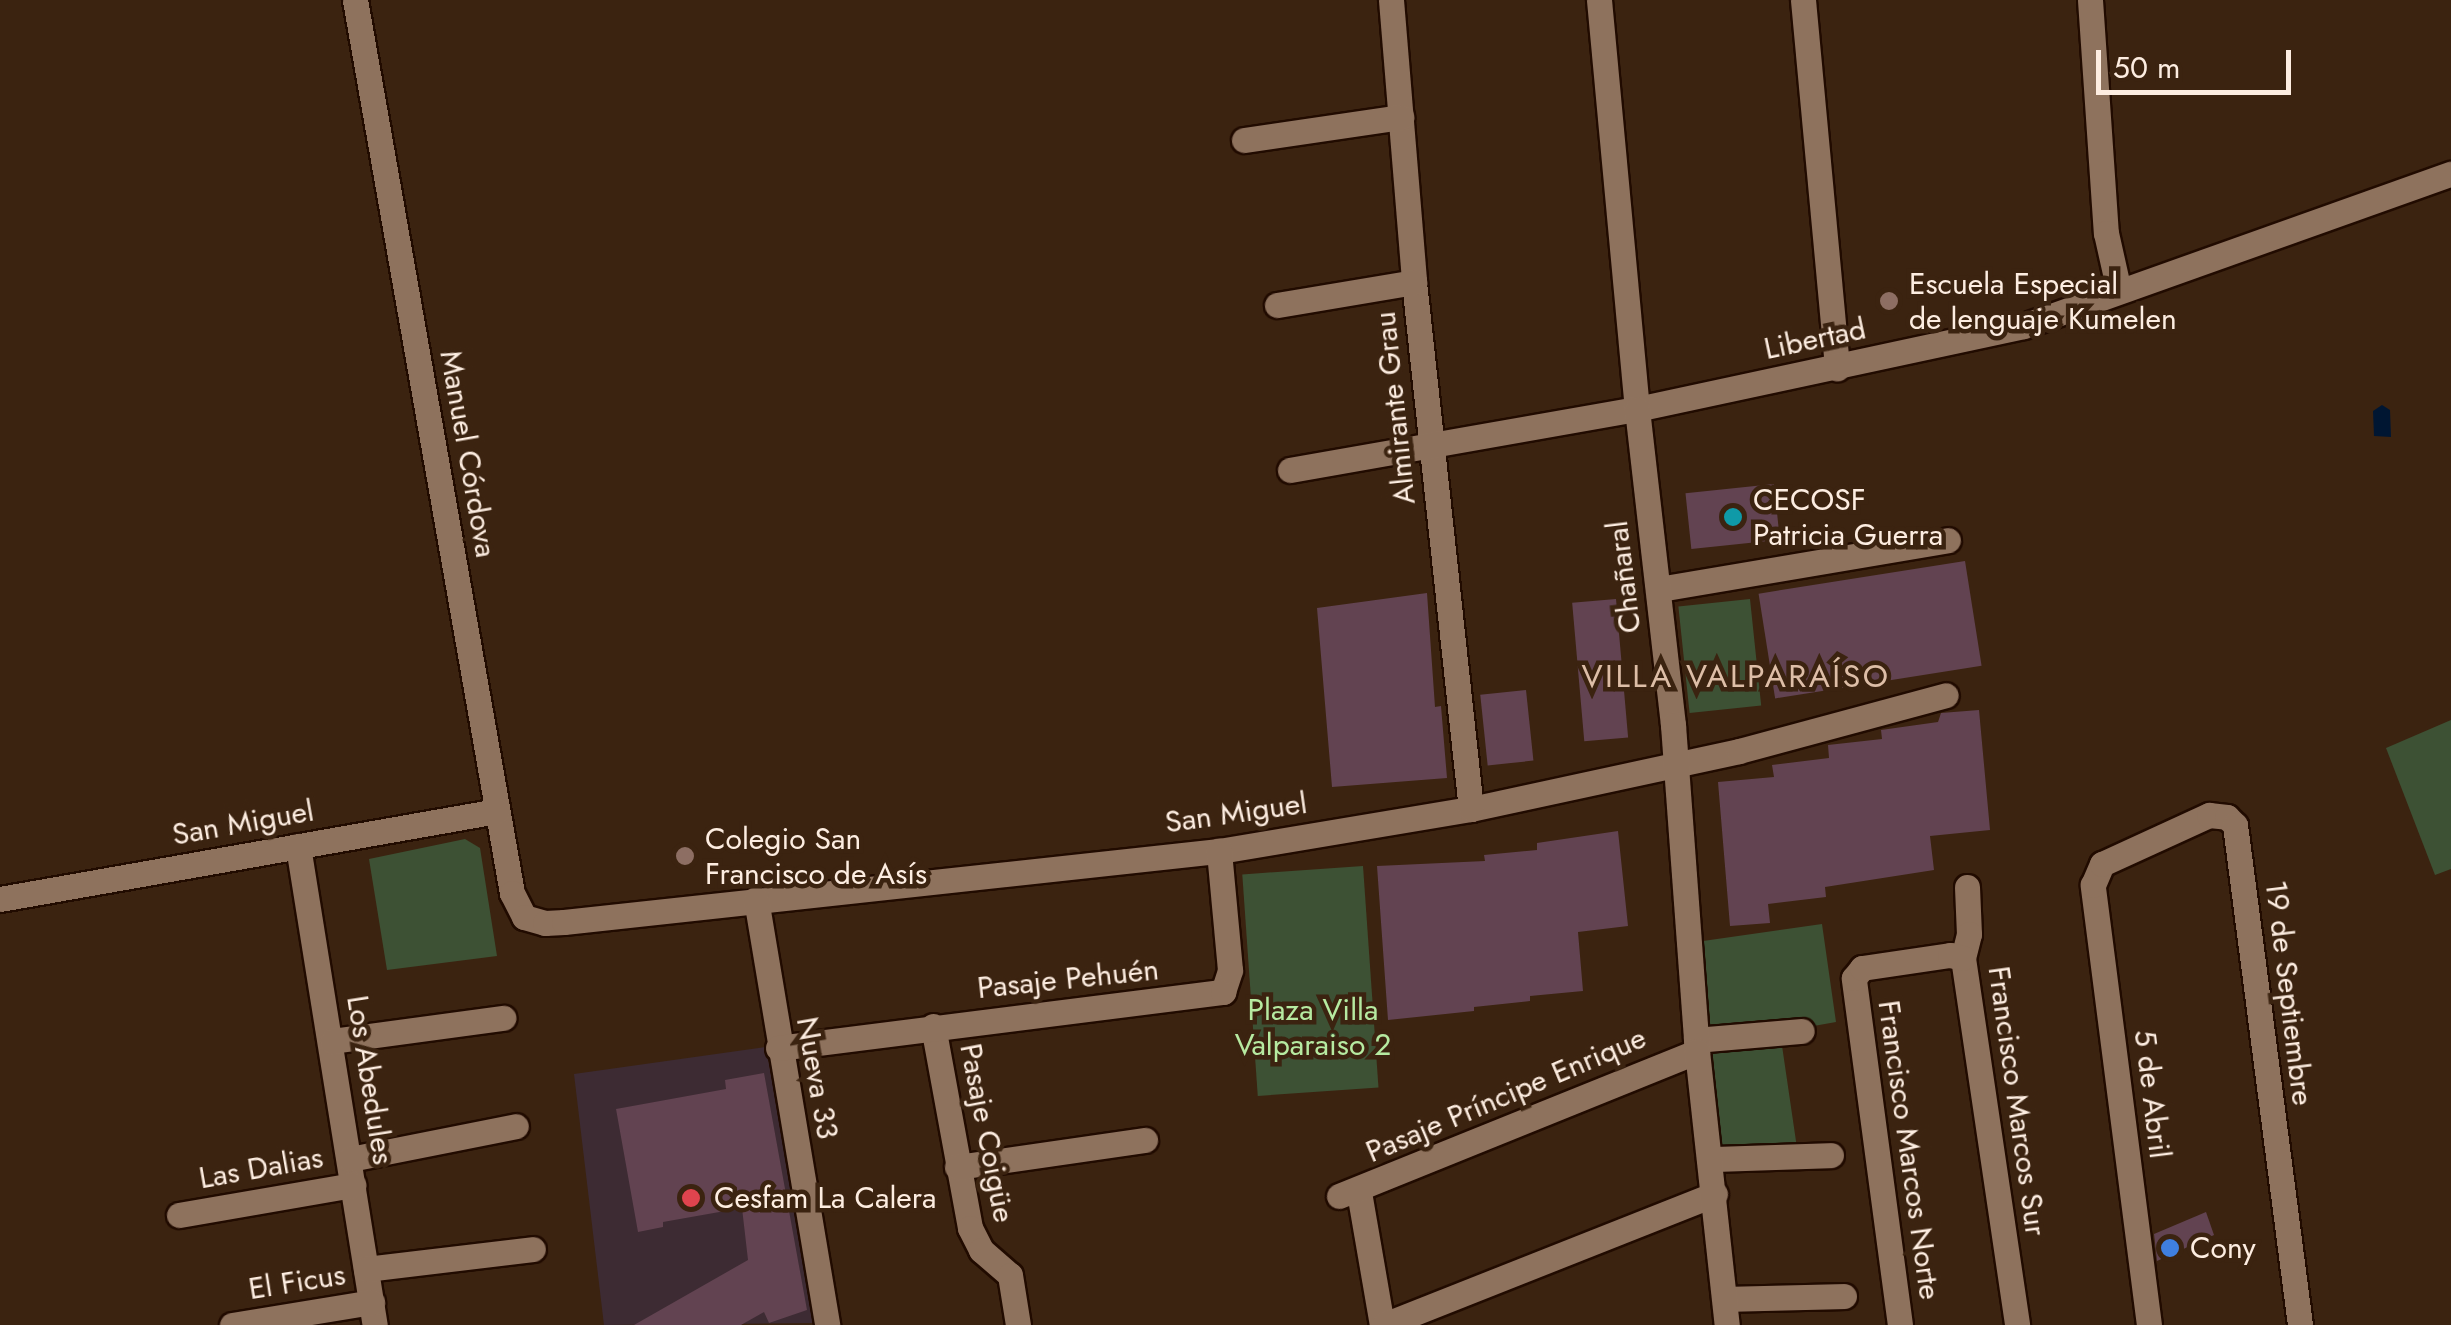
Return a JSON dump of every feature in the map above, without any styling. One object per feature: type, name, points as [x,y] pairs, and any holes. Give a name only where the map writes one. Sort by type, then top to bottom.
[{"type":"street","name":"Manuel Córdova","points":[[355,0],[512,894],[524,917]]},
{"type":"street","name":"Almirante Grau","points":[[1391,0],[1414,282],[1470,808]]},
{"type":"street","name":"Chañaral","points":[[1599,0],[1637,410],[1659,589],[1696,1045],[1712,1159],[1725,1318]]},
{"type":"street","points":[[1802,0],[1838,368]]},
{"type":"street","points":[[2090,0],[2106,233],[2119,291]]},
{"type":"street","points":[[1244,140],[1400,116]]},
{"type":"street","name":"Libertad","points":[[1290,470],[1637,410],[2023,326],[2451,174]]},
{"type":"street","points":[[1277,305],[1414,282]]},
{"type":"street","points":[[1659,589],[1948,540]]},
{"type":"street","name":"San Miguel","points":[[524,917],[545,924],[1220,851],[1470,808],[1674,764],[1946,694]]},
{"type":"street","name":"San Miguel","points":[[0,899],[497,811]]},
{"type":"street","name":"19 de Septiembre","points":[[2095,872],[2114,857],[2209,814],[2227,817],[2235,825],[2300,1325]]},
{"type":"street","name":"Los Abedules","points":[[298,846],[373,1314]]},
{"type":"street","name":"Pasaje Pehuén","points":[[778,1048],[1223,992],[1230,970],[1220,851]]},
{"type":"street","name":"5 de Abril","points":[[2095,872],[2092,885],[2150,1325]]},
{"type":"street","name":"Francisco Marcos Sur","points":[[1967,887],[1969,934],[1963,958],[1969,976],[2017,1325]]},
{"type":"street","name":"Nueva 33","points":[[756,900],[827,1325]]},
{"type":"street","name":"Francisco Marcos Norte","points":[[1900,1325],[1854,978],[1862,968],[1950,955],[1963,958]]},
{"type":"street","points":[[332,1041],[502,1018]]},
{"type":"street","name":"Pasaje Coigüe","points":[[933,1026],[970,1228],[981,1250],[1010,1275],[1018,1325]]},
{"type":"street","name":"Pasaje Príncipe Enrique","points":[[1383,1325],[1349,1194],[1696,1045],[1802,1030]]},
{"type":"street","points":[[350,1159],[516,1126]]},
{"type":"street","points":[[957,1166],[1146,1140]]},
{"type":"street","points":[[1712,1159],[1831,1154]]},
{"type":"street","name":"Las Dalias","points":[[179,1215],[354,1185]]},
{"type":"street","points":[[1383,1325],[1715,1194]]},
{"type":"street","points":[[366,1269],[532,1248]]},
{"type":"street","points":[[1725,1318],[1844,1296]]},
{"type":"street","name":"El Ficus","points":[[232,1325],[373,1314]]},
{"type":"shaded area","name":"Cesfam La Calera","points":[[766,1047],[814,1323],[604,1325],[574,1074]]},
{"type":"green space","points":[[1750,599],[1761,705],[1690,713],[1678,607]]},
{"type":"green space","points":[[2451,720],[2451,869],[2435,875],[2386,748]]},
{"type":"green space","points":[[465,839],[480,848],[497,956],[387,970],[369,859]]},
{"type":"green space","name":"Plaza Villa Valparaiso 2","points":[[1363,866],[1378,1087],[1258,1096],[1242,874]]},
{"type":"green space","points":[[1822,924],[1836,1022],[1780,1032],[1797,1148],[1721,1150],[1703,941]]},
{"type":"water","points":[[2382,405],[2390,410],[2391,437],[2374,436],[2373,411]]},
{"type":"building","name":"CECOSF Patricia Guerra","points":[[1774,484],[1780,540],[1691,549],[1685,493]]},
{"type":"building","points":[[1965,561],[1982,666],[1775,698],[1759,594]]},
{"type":"building","points":[[1427,593],[1435,707],[1441,706],[1447,778],[1332,787],[1317,608]]},
{"type":"building","points":[[1616,599],[1628,737],[1584,741],[1572,603]]},
{"type":"building","points":[[1526,690],[1533,761],[1488,765],[1480,695]]},
{"type":"building","points":[[1979,710],[1990,830],[1930,836],[1934,870],[1825,887],[1826,897],[1768,904],[1770,923],[1730,926],[1718,782],[1774,777],[1772,765],[1829,758],[1828,745],[1882,739],[1881,730],[1938,722],[1941,713]]},
{"type":"building","points":[[1618,831],[1628,926],[1578,932],[1583,991],[1530,996],[1530,1001],[1474,1007],[1474,1011],[1388,1020],[1377,866],[1485,861],[1484,855],[1537,850],[1537,843]]},
{"type":"building","points":[[764,1073],[807,1310],[769,1323],[764,1312],[741,1325],[634,1325],[748,1260],[742,1208],[663,1222],[663,1227],[638,1232],[616,1109],[726,1089],[725,1080]]},
{"type":"building","name":"Cony","points":[[2206,1212],[2214,1235],[2157,1261],[2154,1234]]},
{"type":"place","name":"Escuela Especial de lenguaje Kumelen","points":[[1889,301]]},
{"type":"place","name":"CECOSF Patricia Guerra","points":[[1733,517]]},
{"type":"place","name":"Colegio San Francisco de Asís","points":[[685,856]]},
{"type":"place","name":"Cesfam La Calera","points":[[691,1198]]},
{"type":"place","name":"Cony","points":[[2170,1248]]},
{"type":"district","name":"VILLA VALPARAÍSO","points":[[1736,676]]}]
